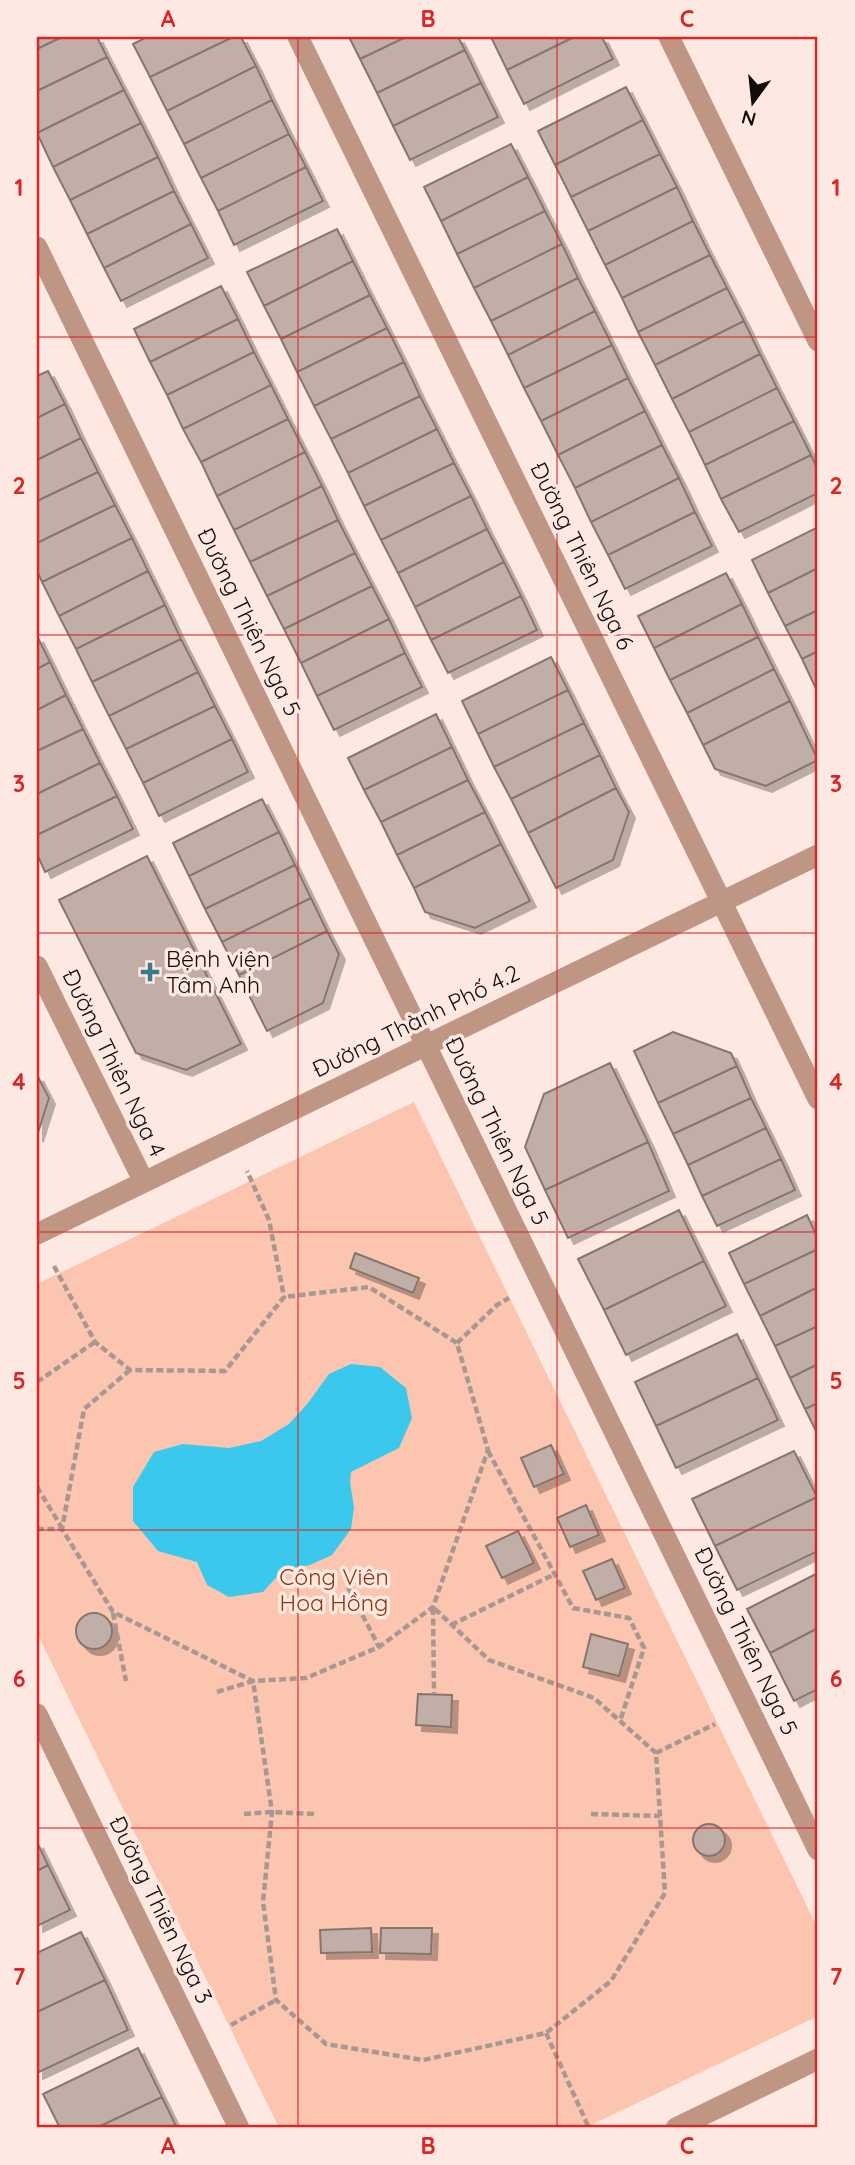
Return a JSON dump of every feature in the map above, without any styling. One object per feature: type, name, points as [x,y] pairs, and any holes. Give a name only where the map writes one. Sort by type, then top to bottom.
[{"type":"street","name":"Đường Thiên Nga 6","points":[[298,37],[818,1099]]},
{"type":"street","points":[[670,37],[818,341]]},
{"type":"street","name":"Đường Thiên Nga 5","points":[[37,247],[818,1850]]},
{"type":"street","name":"Đường Thành Phố 4.2","points":[[37,1234],[818,855]]},
{"type":"street","name":"Đường Thiên Nga 4","points":[[37,966],[144,1182]]},
{"type":"street","name":"Đường Thiên Nga 3","points":[[37,1714],[239,2128]]},
{"type":"street","points":[[676,2128],[818,2059]]},
{"type":"path","points":[[233,1140],[269,1220],[284,1297]]},
{"type":"path","points":[[37,1234],[95,1342],[130,1370],[225,1370],[284,1297],[369,1287],[457,1343],[488,1450],[573,1608],[629,1618],[644,1648],[620,1721]]},
{"type":"path","points":[[457,1343],[497,1304],[540,1281]]},
{"type":"path","points":[[37,1382],[95,1342]]},
{"type":"path","points":[[62,1529],[84,1409],[130,1370]]},
{"type":"path","points":[[435,1694],[433,1607],[488,1450]]},
{"type":"path","points":[[37,1487],[113,1612],[126,1681]]},
{"type":"path","points":[[37,1529],[62,1529]]},
{"type":"path","points":[[450,1625],[555,1574]]},
{"type":"path","points":[[348,1587],[379,1647]]},
{"type":"path","points":[[253,1681],[272,1812],[263,1902],[276,2000],[326,2043],[423,2060],[546,2033],[611,1981],[665,1893],[656,1754],[594,1698],[489,1660],[433,1607]]},
{"type":"path","points":[[217,1692],[253,1681],[306,1678],[379,1647],[433,1607]]},
{"type":"path","points":[[113,1612],[253,1681]]},
{"type":"path","points":[[656,1754],[749,1707]]},
{"type":"path","points":[[244,1814],[315,1814]]},
{"type":"path","points":[[591,1814],[660,1816]]},
{"type":"path","points":[[198,2043],[276,2000]]},
{"type":"path","points":[[546,2033],[589,2128]]},
{"type":"green space","name":"Công Viên Hoa Hồng","points":[[414,1102],[818,1929],[818,2016],[585,2128],[279,2128],[37,1633],[37,1284]]},
{"type":"water","points":[[351,1364],[380,1367],[406,1388],[412,1418],[399,1448],[351,1472],[354,1508],[351,1529],[332,1555],[310,1565],[283,1570],[263,1592],[229,1597],[207,1585],[197,1562],[158,1551],[133,1521],[133,1487],[154,1452],[183,1444],[229,1448],[261,1441],[289,1424],[329,1374]]},
{"type":"building","points":[[37,37],[62,37],[37,49]]},
{"type":"building","points":[[62,37],[97,37],[107,57],[37,91],[37,49]]},
{"type":"building","points":[[147,37],[233,37],[150,77],[133,44]]},
{"type":"building","points":[[233,37],[241,37],[256,66],[167,111],[150,77]]},
{"type":"building","points":[[349,37],[406,37],[360,59]]},
{"type":"building","points":[[406,37],[458,37],[465,50],[377,93],[360,59]]},
{"type":"building","points":[[491,37],[574,37],[507,70]]},
{"type":"building","points":[[574,37],[602,37],[613,59],[524,104],[507,70]]},
{"type":"building","points":[[465,50],[481,83],[393,126],[377,93]]},
{"type":"building","points":[[107,57],[124,90],[37,133],[37,91]]},
{"type":"building","points":[[256,66],[272,100],[184,144],[167,111]]},
{"type":"building","points":[[481,83],[498,117],[410,160],[393,126]]},
{"type":"building","points":[[626,87],[643,120],[555,165],[538,131]]},
{"type":"building","points":[[124,90],[141,123],[53,167],[37,133]]},
{"type":"building","points":[[272,100],[289,134],[201,178],[184,144]]},
{"type":"building","points":[[643,120],[660,154],[571,197],[555,165]]},
{"type":"building","points":[[141,123],[158,157],[70,200],[53,167]]},
{"type":"building","points":[[289,134],[306,167],[218,211],[201,178]]},
{"type":"building","points":[[511,144],[528,177],[441,221],[424,187]]},
{"type":"building","points":[[660,154],[677,187],[588,231],[571,197]]},
{"type":"building","points":[[158,157],[174,191],[87,234],[70,200]]},
{"type":"building","points":[[306,167],[323,201],[234,245],[218,211]]},
{"type":"building","points":[[528,177],[545,211],[457,254],[441,221]]},
{"type":"building","points":[[677,187],[693,221],[605,265],[588,231]]},
{"type":"building","points":[[174,191],[191,224],[104,268],[87,234]]},
{"type":"building","points":[[545,211],[562,244],[474,288],[457,254]]},
{"type":"building","points":[[693,221],[710,255],[622,298],[605,265]]},
{"type":"building","points":[[191,224],[208,258],[121,301],[104,268]]},
{"type":"building","points":[[337,229],[353,261],[264,306],[247,272]]},
{"type":"building","points":[[562,244],[578,278],[491,321],[474,288]]},
{"type":"building","points":[[710,255],[727,288],[638,332],[622,298]]},
{"type":"building","points":[[353,261],[370,295],[281,339],[264,306]]},
{"type":"building","points":[[578,278],[595,311],[508,355],[491,321]]},
{"type":"building","points":[[221,286],[238,319],[150,362],[134,329]]},
{"type":"building","points":[[727,288],[744,321],[655,365],[638,332]]},
{"type":"building","points":[[370,295],[387,328],[297,372],[281,339]]},
{"type":"building","points":[[595,311],[612,345],[524,388],[508,355]]},
{"type":"building","points":[[238,319],[254,352],[167,395],[150,362]]},
{"type":"building","points":[[744,321],[760,354],[672,399],[655,365]]},
{"type":"building","points":[[387,328],[404,362],[314,406],[297,372]]},
{"type":"building","points":[[612,345],[628,378],[541,421],[524,388]]},
{"type":"building","points":[[254,352],[271,385],[183,429],[167,395]]},
{"type":"building","points":[[760,354],[777,388],[689,432],[672,399]]},
{"type":"building","points":[[404,362],[420,396],[331,439],[314,406]]},
{"type":"building","points":[[48,371],[65,404],[37,418],[37,376]]},
{"type":"building","points":[[628,378],[645,411],[558,455],[541,421]]},
{"type":"building","points":[[271,385],[288,419],[201,462],[183,429]]},
{"type":"building","points":[[777,388],[794,421],[705,465],[689,432]]},
{"type":"building","points":[[420,396],[437,429],[348,473],[331,439]]},
{"type":"building","points":[[65,404],[81,438],[37,460],[37,418]]},
{"type":"building","points":[[645,411],[662,445],[575,488],[558,455]]},
{"type":"building","points":[[288,419],[305,452],[217,496],[201,462]]},
{"type":"building","points":[[794,421],[811,455],[721,499],[705,465]]},
{"type":"building","points":[[437,429],[454,463],[364,506],[348,473]]},
{"type":"building","points":[[81,438],[98,472],[37,501],[37,460]]},
{"type":"building","points":[[662,445],[679,478],[591,522],[575,488]]},
{"type":"building","points":[[305,452],[322,486],[234,530],[217,496]]},
{"type":"building","points":[[811,455],[818,470],[818,493],[739,532],[721,499]]},
{"type":"building","points":[[454,463],[471,496],[381,540],[364,506]]},
{"type":"building","points":[[98,472],[115,505],[37,543],[37,501]]},
{"type":"building","points":[[679,478],[695,512],[608,555],[591,522]]},
{"type":"building","points":[[322,486],[338,520],[250,562],[234,530]]},
{"type":"building","points":[[471,496],[487,529],[398,573],[381,540]]},
{"type":"building","points":[[115,505],[132,538],[42,582],[37,571],[37,543]]},
{"type":"building","points":[[695,512],[712,546],[625,589],[608,555]]},
{"type":"building","points":[[338,520],[355,553],[267,596],[250,562]]},
{"type":"building","points":[[818,527],[818,568],[768,593],[752,560]]},
{"type":"building","points":[[487,529],[504,562],[415,607],[398,573]]},
{"type":"building","points":[[132,538],[148,571],[59,616],[42,582]]},
{"type":"building","points":[[355,553],[372,586],[284,629],[267,596]]},
{"type":"building","points":[[504,562],[521,596],[431,640],[415,607]]},
{"type":"building","points":[[818,568],[818,610],[785,626],[768,593]]},
{"type":"building","points":[[148,571],[165,605],[76,649],[59,616]]},
{"type":"building","points":[[726,573],[742,604],[654,648],[638,616]]},
{"type":"building","points":[[372,586],[389,619],[301,663],[284,629]]},
{"type":"building","points":[[521,596],[537,630],[448,673],[431,640]]},
{"type":"building","points":[[742,604],[758,637],[670,680],[654,648]]},
{"type":"building","points":[[165,605],[181,639],[92,682],[76,649]]},
{"type":"building","points":[[818,610],[818,651],[802,659],[785,626]]},
{"type":"building","points":[[389,619],[405,653],[317,696],[301,663]]},
{"type":"building","points":[[37,636],[50,662],[37,669]]},
{"type":"building","points":[[758,637],[774,669],[687,713],[670,680]]},
{"type":"building","points":[[181,639],[198,672],[109,716],[92,682]]},
{"type":"building","points":[[818,651],[818,693],[802,659]]},
{"type":"building","points":[[405,653],[422,687],[334,730],[317,696]]},
{"type":"building","points":[[551,657],[568,690],[478,734],[462,701]]},
{"type":"building","points":[[50,662],[66,695],[37,710],[37,669]]},
{"type":"building","points":[[774,669],[790,701],[703,745],[687,713]]},
{"type":"building","points":[[198,672],[215,706],[126,749],[109,716]]},
{"type":"building","points":[[568,690],[584,723],[494,767],[478,734]]},
{"type":"building","points":[[66,695],[83,729],[37,751],[37,710]]},
{"type":"building","points":[[790,701],[818,760],[766,786],[715,769],[703,745]]},
{"type":"building","points":[[215,706],[232,739],[143,783],[126,749]]},
{"type":"building","points":[[436,714],[452,747],[364,790],[348,758]]},
{"type":"building","points":[[584,723],[600,755],[511,799],[494,767]]},
{"type":"building","points":[[83,729],[100,763],[37,794],[37,751]]},
{"type":"building","points":[[232,739],[248,772],[159,816],[143,783]]},
{"type":"building","points":[[452,747],[468,780],[381,822],[364,790]]},
{"type":"building","points":[[600,755],[616,788],[528,833],[511,799]]},
{"type":"building","points":[[100,763],[117,796],[37,835],[37,794]]},
{"type":"building","points":[[468,780],[485,812],[397,855],[381,822]]},
{"type":"building","points":[[616,788],[629,812],[613,860],[556,888],[528,833]]},
{"type":"building","points":[[117,796],[133,829],[45,872],[37,854],[37,835]]},
{"type":"building","points":[[262,799],[279,832],[189,876],[173,843]]},
{"type":"building","points":[[485,812],[501,844],[414,888],[397,855]]},
{"type":"building","points":[[279,832],[295,865],[205,909],[189,876]]},
{"type":"building","points":[[501,844],[530,901],[475,928],[425,912],[414,888]]},
{"type":"building","name":"Bệnh viện Tâm Anh","points":[[147,856],[241,1044],[186,1070],[136,1053],[59,900]]},
{"type":"building","points":[[295,865],[311,898],[222,942],[205,909]]},
{"type":"building","points":[[311,898],[327,931],[239,975],[222,942]]},
{"type":"building","points":[[327,931],[339,954],[323,1003],[267,1031],[239,975]]},
{"type":"building","points":[[673,1032],[731,1053],[737,1066],[658,1103],[634,1051]]},
{"type":"building","points":[[610,1063],[648,1142],[545,1190],[525,1147],[544,1094]]},
{"type":"building","points":[[737,1066],[751,1098],[673,1134],[658,1103]]},
{"type":"building","points":[[37,1075],[49,1098],[37,1136]]},
{"type":"building","points":[[751,1098],[766,1128],[688,1165],[673,1134]]},
{"type":"building","points":[[766,1128],[781,1159],[702,1196],[688,1165]]},
{"type":"building","points":[[648,1142],[669,1191],[568,1238],[545,1190]]},
{"type":"building","points":[[781,1159],[795,1190],[717,1226],[702,1196]]},
{"type":"building","points":[[679,1210],[704,1261],[604,1310],[578,1259]]},
{"type":"building","points":[[807,1215],[818,1239],[818,1249],[744,1284],[729,1253]]},
{"type":"building","points":[[818,1249],[818,1287],[760,1316],[744,1284]]},
{"type":"building","points":[[355,1253],[419,1278],[413,1293],[350,1268]]},
{"type":"building","points":[[704,1261],[726,1306],[626,1355],[604,1310]]},
{"type":"building","points":[[818,1287],[818,1326],[775,1346],[760,1316]]},
{"type":"building","points":[[818,1326],[818,1364],[790,1378],[775,1346]]},
{"type":"building","points":[[737,1334],[758,1378],[656,1426],[635,1382]]},
{"type":"building","points":[[818,1364],[818,1403],[805,1409],[790,1378]]},
{"type":"building","points":[[758,1378],[778,1420],[676,1468],[656,1426]]},
{"type":"building","points":[[818,1403],[818,1435],[805,1409]]},
{"type":"building","points":[[551,1445],[564,1474],[534,1487],[521,1458]]},
{"type":"building","points":[[794,1451],[817,1497],[715,1546],[692,1499]]},
{"type":"building","points":[[817,1497],[818,1551],[737,1590],[715,1546]]},
{"type":"building","points":[[586,1505],[599,1535],[570,1547],[557,1518]]},
{"type":"building","points":[[518,1531],[534,1563],[502,1578],[486,1546]]},
{"type":"building","points":[[612,1559],[625,1588],[596,1600],[583,1571]]},
{"type":"building","points":[[818,1573],[818,1628],[770,1653],[747,1609]]},
{"type":"building","points":[[94,1613],[106,1619],[112,1631],[106,1643],[94,1649],[82,1643],[76,1631],[82,1619]]},
{"type":"building","points":[[818,1628],[818,1689],[794,1701],[770,1653]]},
{"type":"building","points":[[591,1634],[628,1644],[619,1676],[583,1667]]},
{"type":"building","points":[[418,1694],[452,1695],[451,1727],[416,1725]]},
{"type":"building","points":[[709,1824],[720,1829],[725,1840],[720,1851],[709,1856],[698,1851],[693,1840],[698,1829]]},
{"type":"building","points":[[37,1842],[48,1865],[37,1871]]},
{"type":"building","points":[[48,1865],[70,1910],[37,1926],[37,1871]]},
{"type":"building","points":[[371,1928],[372,1952],[321,1953],[320,1930]]},
{"type":"building","points":[[381,1928],[432,1928],[431,1954],[380,1953]]},
{"type":"building","points":[[81,1932],[105,1980],[37,2012],[37,1953]]},
{"type":"building","points":[[105,1980],[128,2030],[37,2073],[37,2012]]},
{"type":"building","points":[[138,2048],[162,2097],[96,2128],[60,2128],[43,2094]]},
{"type":"building","points":[[162,2097],[177,2128],[96,2128]]},
{"type":"place","name":"Bệnh viện Tâm Anh","points":[[150,972]]}]
